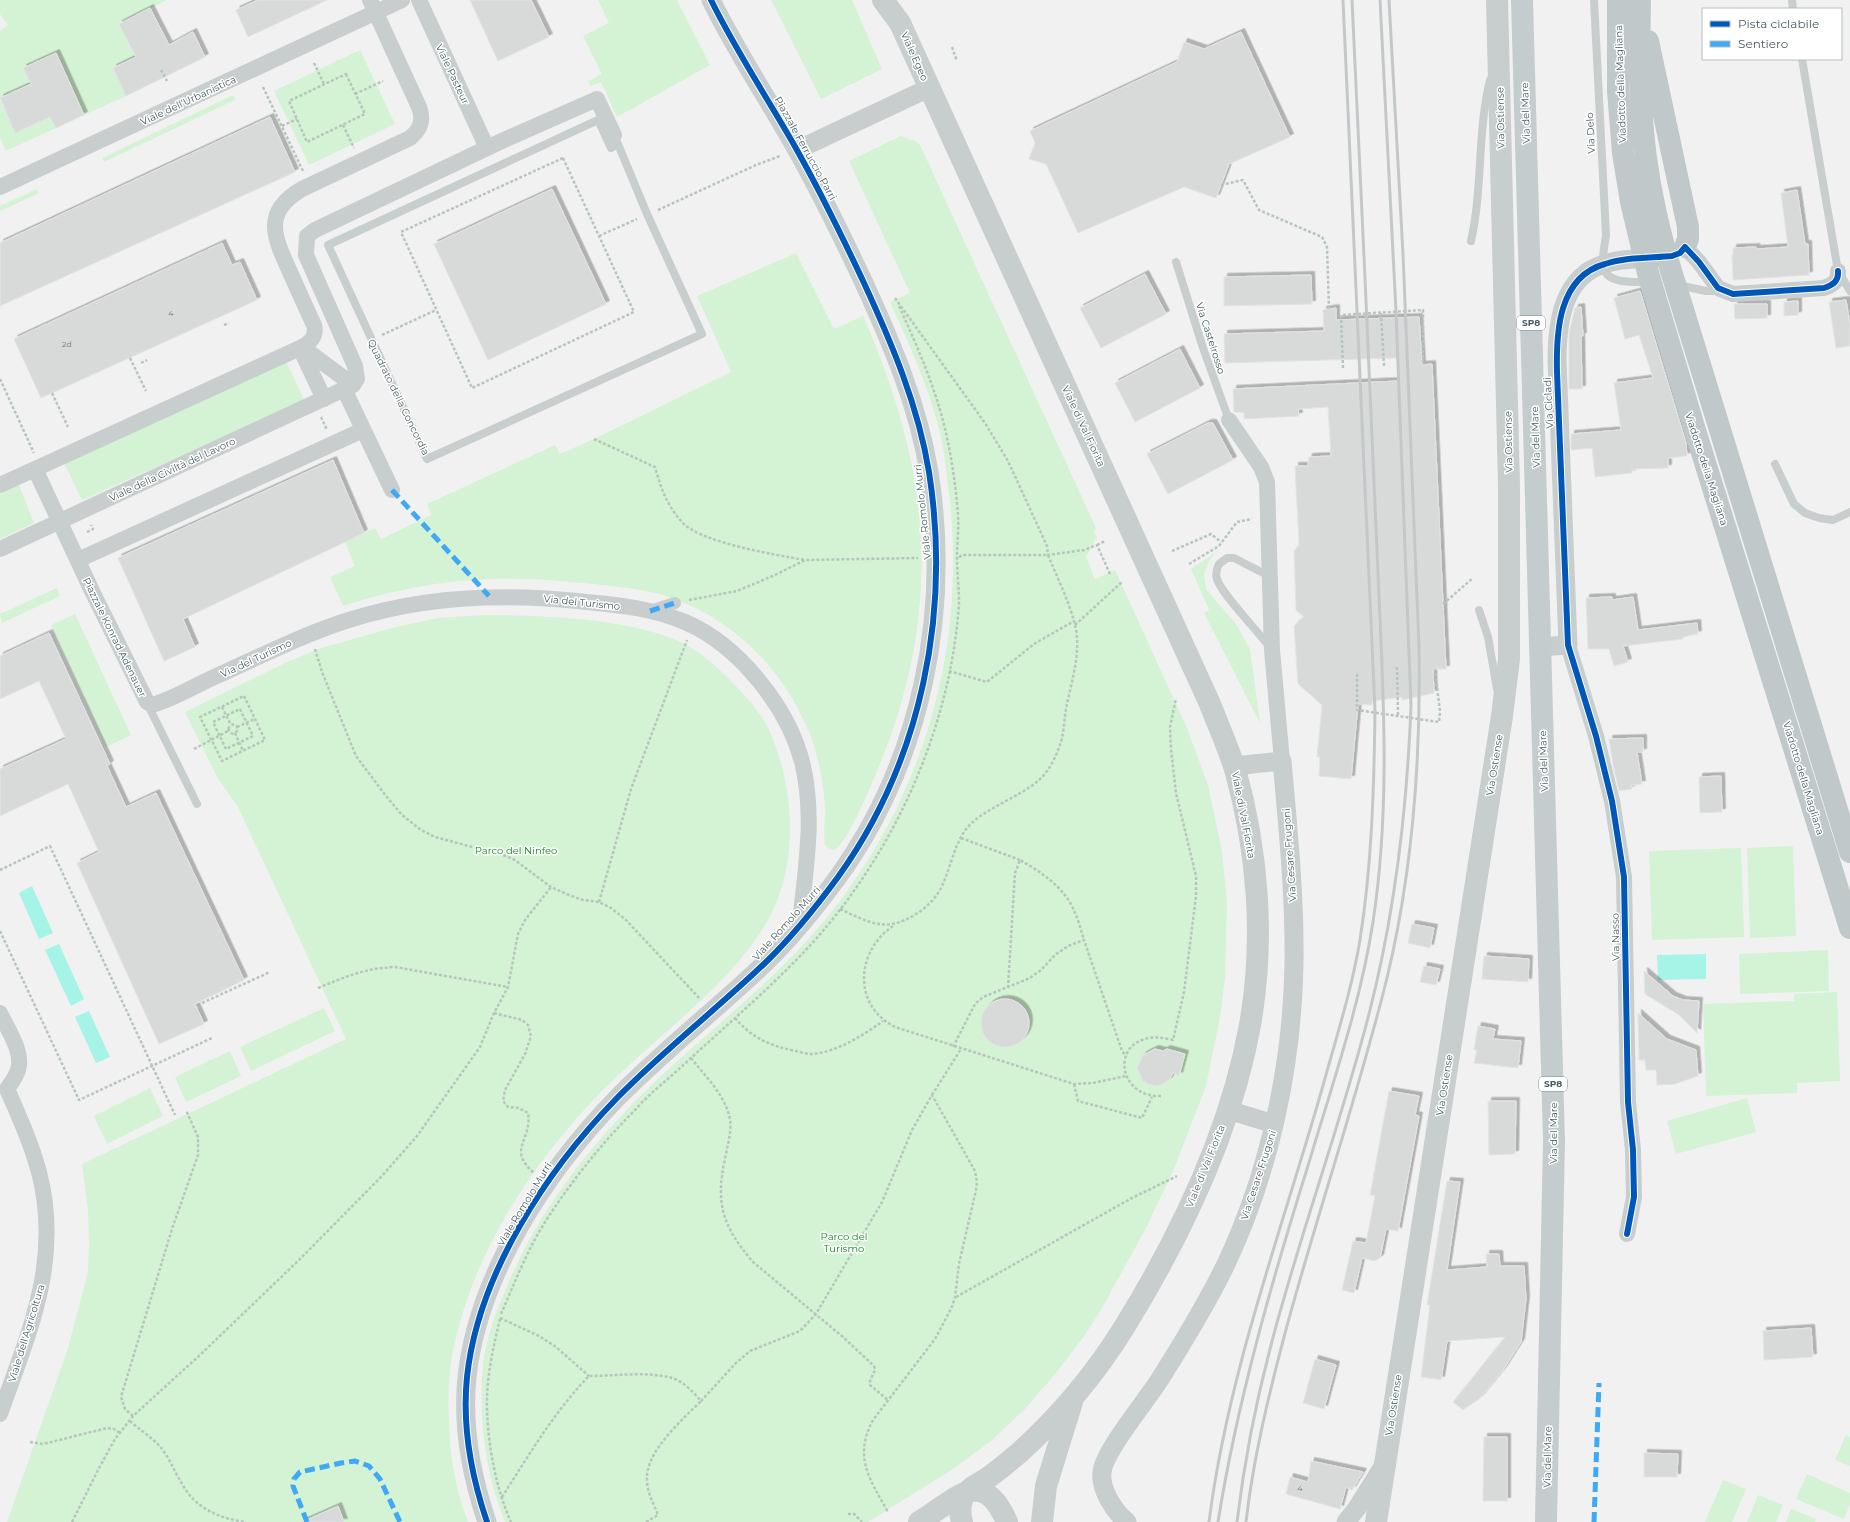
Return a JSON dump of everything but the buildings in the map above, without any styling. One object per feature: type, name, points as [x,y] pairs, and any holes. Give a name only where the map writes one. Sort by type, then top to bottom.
[{"type":"highway","name":"Viadotto della Magliana","points":[[1618,0],[1618,91],[1623,153],[1631,202],[1648,274],[1694,427],[1850,928]]},
{"type":"highway","name":"Viadotto della Magliana","points":[[1640,2],[1639,67],[1643,130],[1646,159],[1658,223],[1672,277],[1850,852]]},
{"type":"highway","points":[[1640,2],[1688,227],[1688,239],[1685,247]]},
{"type":"main road","name":"Viale Egeo","points":[[883,0],[900,23],[929,88]]},
{"type":"main road","name":"Viale Egeo","points":[[898,0],[900,23]]},
{"type":"main road","name":"Via Ostiense","points":[[1376,1522],[1502,716],[1509,660],[1509,486],[1497,0]]},
{"type":"main road","name":"Via del Mare","points":[[1522,0],[1554,1141],[1546,1522]]},
{"type":"main road","name":"Viale di Val Fiorita","points":[[919,1522],[967,1492],[1017,1454],[1051,1422],[1114,1344],[1162,1263],[1194,1196],[1228,1110],[1240,1068],[1250,1024],[1256,978],[1258,942],[1257,903],[1253,859],[1247,820],[1234,766],[1210,704],[1149,567],[929,88]]},
{"type":"main road","points":[[1042,1522],[1046,1486],[1074,1395]]},
{"type":"main road","points":[[962,1522],[960,1516],[961,1506],[967,1492],[979,1490],[989,1494],[999,1506],[1007,1522]]},
{"type":"street","points":[[0,485],[301,348],[312,340],[315,329],[277,245],[275,226],[279,209],[290,196],[410,138],[420,126],[422,114],[373,6],[402,0]]},
{"type":"street","name":"Viale Pasteur","points":[[419,0],[487,148]]},
{"type":"street","name":"Piazzale Ferruccio Parri","points":[[711,0],[797,150],[848,249],[876,310]]},
{"type":"street","name":"Viale dell'Urbanistica","points":[[0,187],[373,6]]},
{"type":"street","name":"Piazzale Ferruccio Parri","points":[[797,150],[929,88]]},
{"type":"street","name":"Quadrato della Concordia","points":[[348,387],[357,379],[356,370],[308,260],[306,250],[308,236],[315,230],[487,148],[597,99],[616,139]]},
{"type":"street","points":[[1685,247],[1699,262],[1714,284],[1724,291],[1733,294],[1824,288],[1837,280],[1838,271]]},
{"type":"street","name":"Via Cicladi","points":[[1568,645],[1557,372],[1558,337],[1563,307],[1570,292],[1585,275],[1602,264],[1672,256],[1680,253],[1685,247]]},
{"type":"street","name":"Viale Romolo Murri","points":[[486,1522],[475,1483],[468,1443],[466,1424],[467,1375],[470,1354],[482,1311],[498,1269],[518,1229],[558,1167],[587,1131],[618,1097],[766,962],[824,895],[854,852],[887,791],[916,714],[925,676],[933,629],[936,597],[936,530],[928,466],[919,424],[911,396],[876,310]]},
{"type":"street","points":[[301,348],[348,387],[363,430],[392,490]]},
{"type":"street","points":[[301,348],[324,399]]},
{"type":"street","name":"Viale della Civiltà del Lavoro","points":[[0,549],[348,387]]},
{"type":"street","points":[[1229,420],[1262,467],[1268,493],[1272,650],[1282,761]]},
{"type":"street","points":[[78,560],[363,430]]},
{"type":"street","name":"Piazzale Konrad Adenauer","points":[[38,468],[78,560],[147,702]]},
{"type":"street","name":"Via del Turismo","points":[[147,702],[155,704],[285,644],[325,628],[364,615],[463,597],[517,597],[604,603],[650,611],[685,622],[708,635],[751,673],[770,695],[786,720],[803,766],[808,800],[810,833],[800,924]]},
{"type":"street","points":[[650,611],[675,603]]},
{"type":"street","points":[[1540,647],[1568,645]]},
{"type":"street","name":"Via Nasso","points":[[1568,645],[1596,736],[1612,800],[1624,877],[1628,1102],[1634,1197],[1628,1234]]},
{"type":"street","name":"Viale di Val Fiorita","points":[[1234,766],[1282,761]]},
{"type":"street","name":"Via Cesare Frugoni","points":[[1127,1522],[1113,1506],[1106,1491],[1102,1479],[1103,1468],[1111,1451],[1185,1340],[1226,1265],[1258,1182],[1274,1124],[1290,1025],[1294,967],[1290,864],[1282,761]]},
{"type":"street","points":[[0,1013],[17,1050],[19,1060],[18,1070],[2,1090]]},
{"type":"street","name":"Viale dell'Agricoltura","points":[[0,1414],[39,1298],[44,1276],[47,1240],[46,1219],[39,1173],[28,1139],[2,1090]]},
{"type":"street","points":[[1228,1110],[1274,1124]]},
{"type":"street","points":[[1346,1522],[1357,1508],[1384,1465]]},
{"type":"lane","name":"Via Delo","points":[[1594,0],[1606,235],[1602,264]]},
{"type":"lane","points":[[1471,241],[1478,202],[1482,125],[1488,89],[1498,48]]},
{"type":"lane","points":[[1802,60],[1838,271],[1850,291]]},
{"type":"lane","name":"Quadrato della Concordia","points":[[598,120],[611,148],[616,139],[647,214],[702,334],[427,459],[328,245],[598,120]]},
{"type":"lane","name":"Via Castelrosso","points":[[1176,262],[1203,348],[1229,420]]},
{"type":"lane","points":[[1602,264],[1608,274],[1616,280],[1663,283],[1706,291],[1724,291]]},
{"type":"lane","points":[[1775,464],[1794,504],[1805,513],[1819,518],[1833,520],[1850,512]]},
{"type":"lane","points":[[1269,576],[1230,557],[1219,564],[1216,574],[1223,590],[1272,650]]},
{"type":"lane","points":[[1479,610],[1488,637],[1502,716]]},
{"type":"lane","name":"Piazzale Konrad Adenauer","points":[[147,702],[197,804]]},
{"type":"path","points":[[952,47],[957,61]]},
{"type":"path","points":[[314,63],[324,84]]},
{"type":"path","points":[[161,70],[167,81]]},
{"type":"path","points":[[346,74],[355,94],[365,114],[308,142],[288,101],[346,74]]},
{"type":"path","points":[[355,94],[383,81]]},
{"type":"path","points":[[263,87],[303,172]]},
{"type":"path","points":[[282,126],[297,119]]},
{"type":"path","points":[[343,125],[352,144]]},
{"type":"path","points":[[659,210],[756,165],[797,150]]},
{"type":"path","points":[[563,158],[634,312],[472,388],[436,310],[401,232],[563,158]]},
{"type":"path","points":[[1221,185],[1243,180],[1256,207],[1259,210],[1322,237],[1328,247],[1329,309]]},
{"type":"path","points":[[599,236],[634,220]]},
{"type":"path","points":[[840,909],[871,922],[884,925],[893,925],[907,920],[920,912],[933,900],[941,888],[961,838],[972,822],[1029,789],[1042,778],[1052,762],[1060,744],[1075,660],[1077,640],[1074,621],[1048,555],[1047,546],[1008,461],[989,429],[895,298]]},
{"type":"path","points":[[384,334],[436,310]]},
{"type":"path","points":[[1343,368],[1341,315],[1423,310],[1423,365]]},
{"type":"path","points":[[1381,313],[1384,366]]},
{"type":"path","points":[[224,325],[229,323]]},
{"type":"path","points":[[130,358],[146,392]]},
{"type":"path","points":[[141,363],[147,360]]},
{"type":"path","points":[[0,379],[38,468]]},
{"type":"path","points":[[52,393],[68,427]]},
{"type":"path","points":[[594,439],[655,467],[661,492],[685,525],[710,538],[805,560],[921,558]]},
{"type":"path","points":[[1189,564],[1219,546],[1237,522],[1254,518]]},
{"type":"path","points":[[87,532],[93,529],[89,520]]},
{"type":"path","points":[[1172,552],[1211,534],[1221,542]]},
{"type":"path","points":[[511,1522],[497,1479],[487,1409],[490,1368],[500,1318],[533,1243],[546,1220],[601,1147],[638,1106],[736,1018],[807,949],[840,909],[877,857],[892,832],[928,748],[949,671],[952,659],[959,601],[957,559],[962,555],[1048,555],[1084,550],[1105,541]]},
{"type":"path","points":[[1097,544],[1110,574]]},
{"type":"path","points":[[675,603],[737,591],[776,575],[805,560]]},
{"type":"path","points":[[1443,604],[1473,578]]},
{"type":"path","points":[[1075,625],[1123,581]]},
{"type":"path","points":[[949,671],[987,682],[1034,644],[1074,621]]},
{"type":"path","points":[[599,902],[631,789],[687,640]]},
{"type":"path","points":[[314,646],[322,672],[356,756],[402,815],[421,830],[436,837],[506,856],[515,860],[551,887],[583,900],[599,902],[611,908],[626,920],[702,1000]]},
{"type":"path","points":[[1396,667],[1398,716]]},
{"type":"path","points":[[1357,674],[1357,710],[1439,722],[1440,712],[1435,669]]},
{"type":"path","points":[[244,696],[255,719],[265,740],[222,761],[200,717],[244,696]]},
{"type":"path","points":[[1161,1096],[1152,1097],[1132,1086],[1126,1076],[1124,1064],[1126,1056],[1137,1042],[1154,1037],[1173,1040],[1184,992],[1196,896],[1196,876],[1176,793],[1171,749],[1170,727],[1176,698]]},
{"type":"path","points":[[222,707],[231,724],[235,724],[237,727]]},
{"type":"path","points":[[240,709],[247,723],[253,736],[226,749],[213,722],[240,709]]},
{"type":"path","points":[[243,751],[235,733],[237,727],[255,719]]},
{"type":"path","points":[[194,749],[228,731],[231,724]]},
{"type":"path","points":[[228,731],[232,734],[235,733]]},
{"type":"path","points":[[961,838],[1020,860],[1051,881],[1070,902],[1075,912],[1122,1051],[1126,1056]]},
{"type":"path","points":[[0,870],[50,846],[175,1115]]},
{"type":"path","points":[[1008,988],[1015,873],[1020,860]]},
{"type":"path","points":[[72,1522],[98,1470],[120,1433],[133,1416],[206,1350],[381,1177],[417,1136],[466,1070],[480,1047],[494,1013],[508,987],[518,934],[525,920],[551,887]]},
{"type":"path","points":[[893,925],[878,938],[872,947],[867,957],[863,976],[865,990],[870,1003],[882,1021],[953,1047],[1074,1084],[1094,1083],[1126,1076]]},
{"type":"path","points":[[0,931],[79,1100],[212,1038]]},
{"type":"path","points":[[953,1047],[975,1004],[983,997],[992,992],[1008,988],[1030,978],[1041,970],[1055,955],[1068,946],[1084,940]]},
{"type":"path","points":[[318,988],[358,972],[376,967],[395,967],[508,987]]},
{"type":"path","points":[[202,1003],[270,972]]},
{"type":"path","points":[[494,1013],[522,1020],[530,1030],[530,1043],[505,1090],[503,1101],[508,1107],[519,1108],[528,1113],[528,1126],[521,1154],[526,1167],[536,1175]]},
{"type":"path","points":[[736,1018],[742,1025],[769,1044],[811,1054],[840,1047],[869,1031],[882,1021]]},
{"type":"path","points":[[646,1522],[658,1515],[648,1490],[646,1479],[651,1459],[666,1438],[736,1363],[750,1351],[800,1331],[816,1314],[882,1202],[912,1130],[961,1049]]},
{"type":"path","points":[[691,1058],[723,1098],[730,1120],[728,1146],[720,1180],[720,1200],[726,1222],[741,1248],[753,1262],[816,1314],[874,1366],[875,1370],[870,1381],[870,1385],[888,1401]]},
{"type":"path","points":[[1074,1084],[1078,1101],[1142,1118],[1152,1097]]},
{"type":"path","points":[[888,1512],[868,1477],[863,1453],[867,1430],[935,1339],[955,1298],[959,1264],[977,1182],[975,1171],[932,1095]]},
{"type":"path","points":[[133,1416],[125,1409],[121,1397],[172,1229],[198,1155],[198,1137],[186,1110]]},
{"type":"path","points":[[955,1298],[1130,1199],[1177,1176]]},
{"type":"path","points":[[500,1318],[540,1336],[556,1347],[589,1376],[650,1375],[672,1378],[690,1390],[700,1401]]},
{"type":"path","points":[[502,1497],[546,1429],[571,1395],[589,1376]]},
{"type":"path","points":[[130,1421],[162,1449],[184,1488],[192,1498],[210,1512],[224,1518],[246,1522]]},
{"type":"path","points":[[30,1442],[43,1444],[107,1428],[114,1429],[120,1433]]},
{"type":"path","points":[[848,1514],[854,1514],[862,1522]]},
{"type":"green space","points":[[0,0],[167,0],[119,24],[133,51],[146,59],[133,59],[113,68],[126,96],[84,115],[56,53],[23,68],[31,84],[0,98],[0,31],[8,25],[0,14]]},
{"type":"green space","points":[[598,0],[677,0],[710,65],[617,117],[601,82],[591,86],[588,81],[602,74],[583,36],[609,23]]},
{"type":"green space","points":[[771,0],[852,0],[882,69],[821,99]]},
{"type":"green space","points":[[360,50],[395,124],[309,165],[274,91]]},
{"type":"green space","points":[[233,95],[235,100],[104,162],[102,158]]},
{"type":"green space","points":[[0,100],[15,133],[50,117],[56,128],[6,151],[0,138]]},
{"type":"green space","name":"Parco del Turismo","points":[[901,136],[917,142],[920,145],[1096,528],[1094,532],[1097,537],[1086,557],[1095,579],[1115,570],[1187,728],[1208,785],[1222,852],[1227,902],[1225,976],[1220,1017],[1206,1086],[1174,1169],[1147,1226],[1102,1308],[1085,1335],[1056,1373],[1025,1409],[991,1441],[953,1469],[868,1522],[505,1522],[492,1484],[488,1464],[482,1424],[482,1384],[484,1355],[491,1327],[518,1261],[551,1203],[570,1176],[613,1125],[659,1078],[776,972],[798,950],[839,902],[869,858],[895,811],[916,763],[933,712],[944,661],[951,609],[953,556],[950,502],[945,458],[940,433],[930,399],[918,366],[890,302],[910,293],[849,161]]},
{"type":"green space","points":[[37,189],[39,193],[0,211],[0,206]]},
{"type":"green space","points":[[796,253],[834,329],[863,316],[886,375],[904,432],[916,489],[921,545],[920,601],[912,658],[897,716],[863,804],[846,837],[835,850],[829,849],[825,845],[825,809],[822,779],[812,739],[798,708],[770,667],[753,649],[734,632],[714,618],[692,606],[657,594],[608,585],[540,580],[483,579],[428,585],[372,597],[343,606],[330,577],[355,566],[345,542],[375,528],[381,539],[431,515],[427,504],[555,445],[560,454],[731,372],[697,296]]},
{"type":"green space","points":[[286,361],[305,401],[82,500],[64,463]]},
{"type":"green space","points":[[19,485],[34,523],[0,539],[0,494]]},
{"type":"green space","points":[[1218,551],[1210,559],[1204,574],[1206,589],[1236,624],[1250,649],[1260,723],[1204,613],[1209,610],[1191,569]]},
{"type":"green space","points":[[57,588],[60,596],[2,623],[0,614]]},
{"type":"green space","points":[[75,614],[131,735],[106,747],[51,625]]},
{"type":"green space","name":"Parco del Ninfeo","points":[[482,615],[582,619],[634,627],[658,633],[679,641],[697,652],[719,669],[737,687],[756,708],[766,724],[778,754],[784,776],[790,823],[786,870],[780,893],[771,914],[756,938],[738,962],[717,984],[604,1089],[578,1117],[529,1179],[489,1246],[461,1319],[452,1356],[449,1381],[448,1399],[452,1462],[460,1499],[468,1522],[7,1522],[68,1348],[88,1272],[88,1210],[82,1164],[346,1039],[238,807],[217,777],[185,712],[285,663],[321,648],[396,627],[438,618]]},
{"type":"green space","points":[[1793,846],[1796,936],[1750,938],[1747,848]]},
{"type":"green space","points":[[1741,848],[1744,937],[1652,940],[1649,851]]},
{"type":"green space","points":[[1828,950],[1829,991],[1740,994],[1739,954]]},
{"type":"green space","points":[[1837,992],[1840,1081],[1797,1083],[1797,1093],[1706,1096],[1703,1004],[1794,1001],[1794,994]]},
{"type":"green space","points":[[324,1008],[335,1031],[251,1071],[240,1047]]},
{"type":"green space","points":[[230,1051],[241,1076],[186,1102],[175,1077]]},
{"type":"green space","points":[[150,1088],[163,1116],[107,1144],[94,1116]]},
{"type":"green space","points":[[1747,1098],[1756,1132],[1676,1154],[1667,1121]]},
{"type":"green space","points":[[1846,1435],[1850,1437],[1850,1466],[1835,1460]]},
{"type":"green space","points":[[1807,1474],[1850,1493],[1850,1504],[1844,1519],[1796,1499]]},
{"type":"green space","points":[[1723,1480],[1746,1489],[1732,1522],[1705,1522]]},
{"type":"green space","points":[[1758,1495],[1783,1505],[1776,1522],[1747,1522]]},
{"type":"green space","points":[[1791,1509],[1816,1519],[1815,1522],[1786,1522]]},
{"type":"shaded area","points":[[32,886],[53,933],[39,939],[19,893]]},
{"type":"shaded area","points":[[59,944],[84,999],[71,1006],[45,950]]},
{"type":"shaded area","points":[[1706,954],[1706,979],[1658,980],[1657,955]]},
{"type":"shaded area","points":[[89,1011],[110,1057],[96,1063],[75,1017]]},
{"type":"railway","points":[[1209,1522],[1229,1410],[1243,1355],[1349,994],[1360,940],[1370,854],[1375,711],[1343,0]]},
{"type":"railway","points":[[1218,1522],[1235,1433],[1256,1344],[1361,985],[1373,922],[1379,876],[1384,782],[1383,690],[1352,0]]},
{"type":"railway","points":[[1237,1522],[1250,1435],[1270,1349],[1281,1307],[1333,1140],[1369,1014],[1393,900],[1403,823],[1411,706],[1396,311],[1380,0]]},
{"type":"railway","points":[[1246,1522],[1253,1476],[1272,1383],[1296,1292],[1363,1068],[1387,978],[1403,896],[1414,814],[1417,772],[1419,647],[1403,254],[1389,0]]},
{"type":"marked path","points":[[392,490],[489,596]]},
{"type":"marked path","points":[[650,611],[675,603]]},
{"type":"marked path","points":[[1594,1522],[1599,1383]]},
{"type":"marked path","points":[[307,1522],[293,1486],[294,1479],[300,1472],[355,1461],[369,1466],[380,1479],[400,1522]]},
{"type":"cycle path","points":[[487,1522],[476,1486],[469,1450],[466,1395],[467,1377],[474,1338],[485,1300],[501,1262],[520,1226],[542,1191],[566,1157],[591,1126],[635,1080],[747,980],[785,943],[838,877],[867,832],[891,784],[910,734],[923,683],[932,631],[936,578],[935,525],[929,472],[918,423],[903,375],[864,283],[839,230],[793,143],[730,36],[711,0]]},
{"type":"cycle path","points":[[1627,1234],[1634,1197],[1633,1150],[1628,1102],[1624,877],[1612,801],[1596,736],[1568,645],[1557,372],[1557,340],[1559,324],[1563,308],[1569,294],[1578,281],[1589,271],[1605,264],[1621,260],[1672,256],[1680,253],[1685,247],[1699,262],[1718,288],[1733,294],[1824,288],[1835,282],[1838,277],[1838,271]]}]
